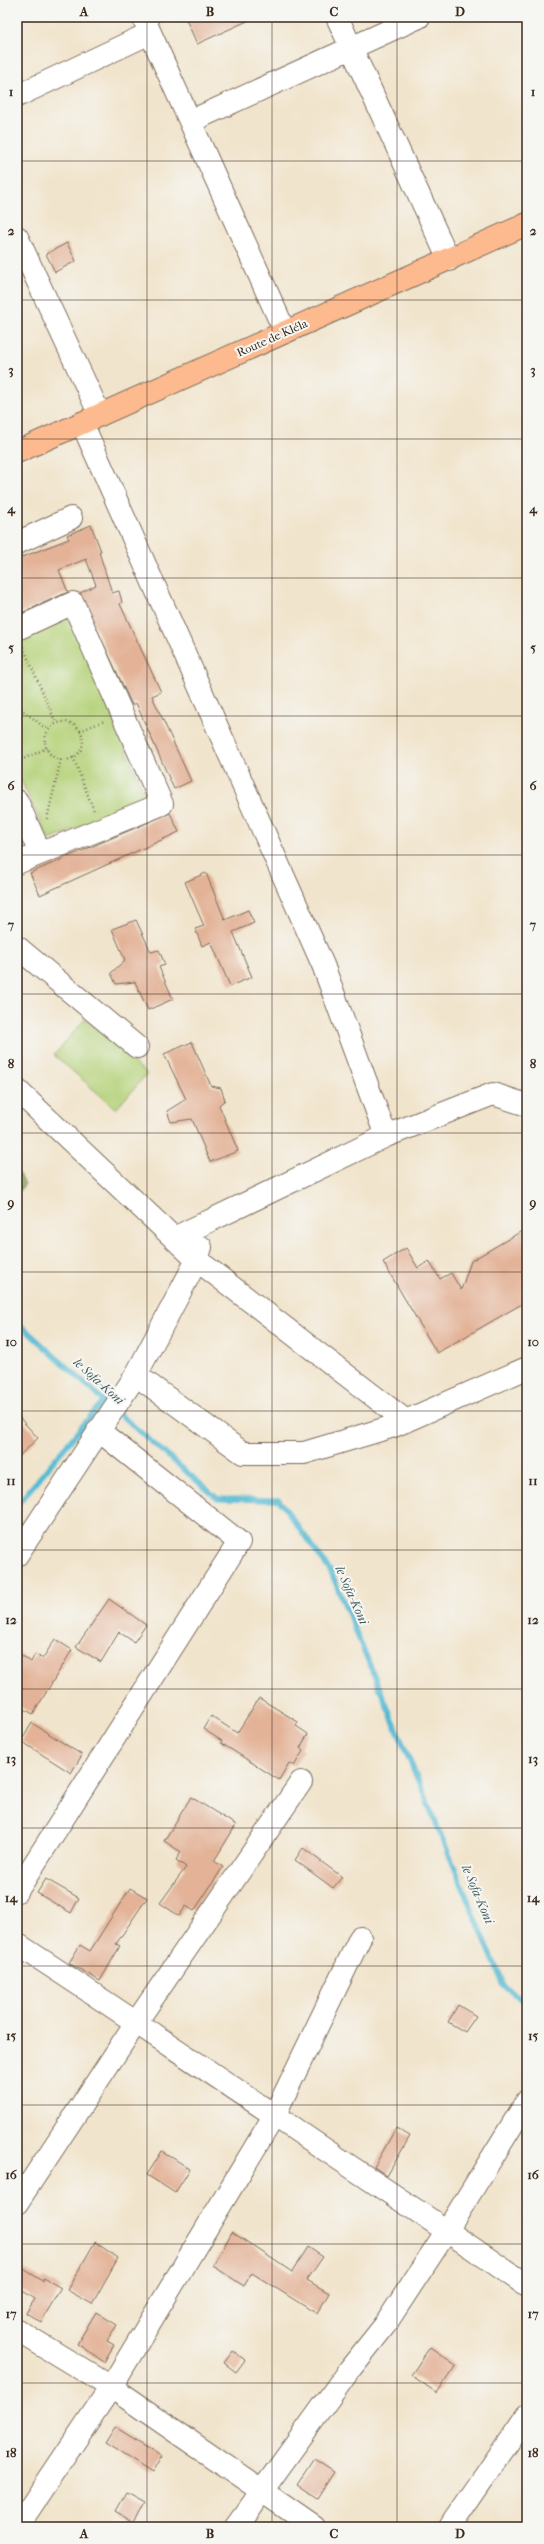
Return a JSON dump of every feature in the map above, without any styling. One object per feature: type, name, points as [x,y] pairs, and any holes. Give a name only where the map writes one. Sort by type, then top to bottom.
[{"type":"main road","name":"Route de Kléla","points":[[17,452],[527,224]]},
{"type":"street","points":[[337,17],[449,260]]},
{"type":"street","points":[[191,121],[419,17]]},
{"type":"street","points":[[17,96],[147,25],[285,332]]},
{"type":"street","points":[[17,237],[91,419],[323,965],[386,1136]]},
{"type":"street","points":[[17,543],[71,518]]},
{"type":"street","points":[[17,863],[162,804],[73,603],[18,635]]},
{"type":"street","points":[[17,801],[40,853]]},
{"type":"street","points":[[17,947],[137,1047]]},
{"type":"street","points":[[17,1090],[197,1260],[406,1421]]},
{"type":"street","points":[[174,1238],[386,1136],[493,1094],[527,1105]]},
{"type":"street","points":[[17,1555],[98,1430],[136,1375],[197,1260],[207,1222]]},
{"type":"street","points":[[136,1375],[243,1453],[304,1453],[406,1421],[527,1368]]},
{"type":"street","points":[[17,1891],[239,1542],[98,1430]]},
{"type":"street","points":[[17,2203],[138,2021],[301,1782]]},
{"type":"street","points":[[17,2527],[111,2387],[274,2116],[360,1938]]},
{"type":"street","points":[[17,1944],[138,2021],[274,2116],[448,2229],[527,2286]]},
{"type":"street","points":[[236,2527],[350,2369],[385,2325],[448,2229],[527,2101]]},
{"type":"street","points":[[17,2330],[111,2387],[314,2527]]},
{"type":"street","points":[[450,2527],[527,2415]]},
{"type":"path","points":[[18,635],[56,723]]},
{"type":"path","points":[[17,706],[48,730]]},
{"type":"path","points":[[80,731],[122,713]]},
{"type":"path","points":[[56,723],[71,723],[80,731],[83,743],[81,749],[73,758],[61,759],[50,754],[47,748],[46,736],[48,730],[56,723]]},
{"type":"path","points":[[17,762],[47,748]]},
{"type":"path","points":[[73,758],[102,829]]},
{"type":"path","points":[[40,853],[61,759]]},
{"type":"green space","points":[[70,613],[147,800],[49,840],[17,772],[17,639]]},
{"type":"green space","points":[[85,1019],[147,1074],[116,1109],[54,1055]]},
{"type":"green space","points":[[17,1170],[25,1184],[17,1193]]},
{"type":"building","points":[[185,17],[256,17],[197,44]]},
{"type":"building","points":[[67,243],[76,261],[55,272],[46,254]]},
{"type":"building","points":[[91,525],[101,551],[99,552],[112,593],[119,591],[122,602],[120,604],[161,692],[152,696],[191,781],[174,789],[136,703],[132,705],[80,593],[96,585],[86,559],[59,570],[68,592],[17,615],[17,559],[69,539],[67,535]]},
{"type":"building","points":[[170,813],[179,832],[40,895],[30,873]]},
{"type":"building","points":[[206,873],[225,920],[248,910],[254,923],[233,932],[252,977],[230,986],[211,942],[202,946],[195,929],[204,926],[185,882]]},
{"type":"building","points":[[136,920],[151,952],[159,950],[165,965],[159,967],[173,999],[148,1010],[135,982],[116,984],[111,973],[125,960],[112,929]]},
{"type":"building","points":[[192,1042],[211,1086],[221,1088],[225,1100],[219,1105],[238,1151],[210,1162],[192,1119],[171,1122],[167,1111],[186,1099],[164,1054]]},
{"type":"building","points":[[527,1228],[527,1301],[437,1353],[383,1262],[406,1248],[418,1268],[429,1261],[440,1279],[451,1273],[461,1290],[471,1261]]},
{"type":"building","points":[[17,1415],[38,1438],[17,1458]]},
{"type":"building","points":[[109,1599],[146,1625],[134,1642],[119,1632],[101,1662],[76,1647]]},
{"type":"building","points":[[55,1639],[72,1650],[33,1714],[17,1705],[17,1652],[31,1662],[35,1654],[43,1658]]},
{"type":"building","points":[[259,1698],[298,1722],[296,1726],[308,1734],[300,1748],[303,1751],[294,1766],[289,1763],[279,1780],[221,1743],[222,1741],[203,1729],[211,1716],[237,1733]]},
{"type":"building","points":[[32,1723],[82,1755],[71,1773],[21,1741]]},
{"type":"building","points":[[191,1797],[236,1825],[214,1861],[223,1867],[194,1911],[186,1906],[179,1916],[160,1903],[186,1867],[176,1860],[181,1852],[164,1841]]},
{"type":"building","points":[[303,1848],[342,1877],[333,1888],[295,1860]]},
{"type":"building","points":[[46,1879],[79,1898],[71,1913],[37,1893]]},
{"type":"building","points":[[130,1888],[147,1898],[116,1944],[120,1946],[100,1981],[69,1963],[80,1945],[90,1951]]},
{"type":"building","points":[[458,2005],[476,2016],[465,2032],[448,2022]]},
{"type":"building","points":[[396,2128],[410,2136],[387,2176],[374,2167]]},
{"type":"building","points":[[162,2151],[190,2169],[175,2193],[147,2175]]},
{"type":"building","points":[[232,2232],[292,2272],[308,2247],[323,2257],[307,2280],[329,2293],[317,2314],[252,2273],[244,2286],[213,2266]]},
{"type":"building","points":[[95,2242],[118,2258],[92,2304],[67,2290]]},
{"type":"building","points":[[17,2265],[43,2281],[44,2278],[61,2288],[41,2322],[26,2313],[35,2299],[17,2287]]},
{"type":"building","points":[[96,2312],[117,2325],[107,2341],[114,2345],[104,2362],[77,2344]]},
{"type":"building","points":[[430,2347],[456,2365],[437,2393],[411,2375]]},
{"type":"building","points":[[233,2351],[245,2360],[236,2372],[224,2363]]},
{"type":"building","points":[[115,2427],[162,2456],[152,2473],[105,2443]]},
{"type":"building","points":[[314,2459],[334,2472],[317,2498],[297,2485]]},
{"type":"building","points":[[127,2493],[145,2503],[133,2522],[116,2512]]},
{"type":"waterway","name":"le Sofa-Koni","points":[[17,1322],[110,1406]]},
{"type":"waterway","points":[[17,1505],[104,1400]]},
{"type":"waterway","name":"le Sofa-Koni","points":[[117,1412],[218,1499],[279,1500],[331,1572],[504,1986],[527,2004]]}]
